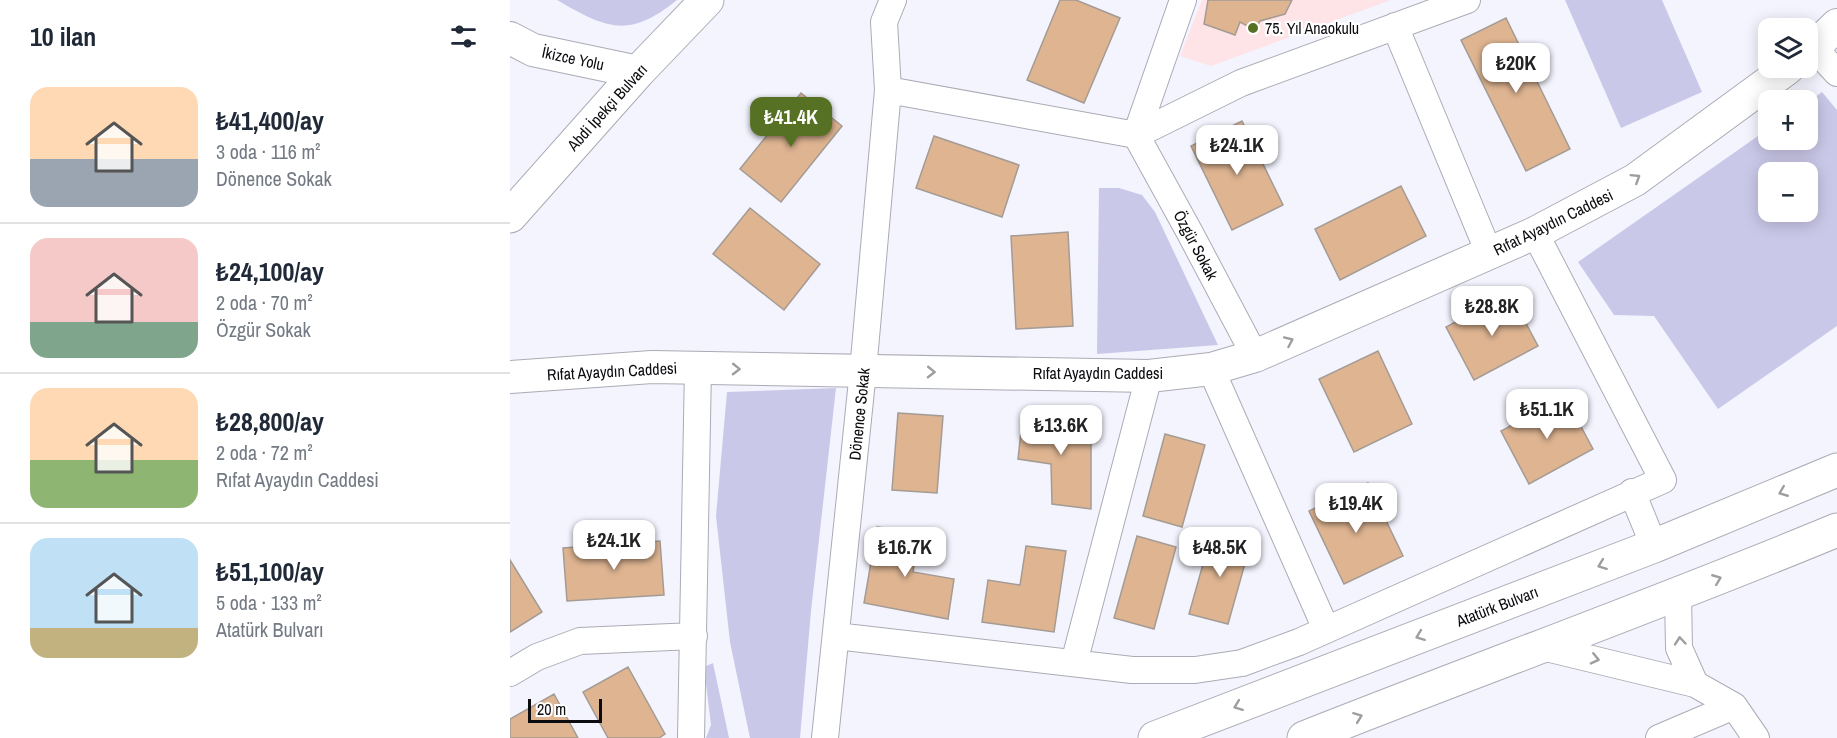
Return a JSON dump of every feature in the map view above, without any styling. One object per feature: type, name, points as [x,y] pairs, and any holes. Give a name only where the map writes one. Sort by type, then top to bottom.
[{"type":"main road","name":"Abdi İpekçi Bulvarı","points":[[510,216],[638,72],[707,0]]},
{"type":"main road","name":"Atatürk Bulvarı","points":[[1155,738],[1654,546],[1837,470]]},
{"type":"main road","points":[[1304,738],[1538,646],[1678,595],[1837,530]]},
{"type":"street","name":"Dönence Sokak","points":[[825,738],[863,371],[888,90],[884,22],[893,0]]},
{"type":"street","points":[[1136,135],[1183,0]]},
{"type":"street","points":[[888,90],[1136,135],[1241,83],[1467,0]]},
{"type":"street","points":[[1818,43],[1837,25]]},
{"type":"street","points":[[1395,26],[1489,254]]},
{"type":"street","name":"İkizce Yolu","points":[[510,38],[534,50],[638,72]]},
{"type":"street","points":[[1818,56],[1837,73]]},
{"type":"street","name":"Rıfat Ayaydın Caddesi","points":[[510,377],[652,367],[1149,376],[1211,369],[1255,356],[1535,233],[1635,180],[1774,78]]},
{"type":"street","name":"Özgür Sokak","points":[[1136,135],[1255,356]]},
{"type":"street","points":[[836,636],[1132,670],[1195,670],[1242,663],[1299,642],[1663,480],[1535,233]]},
{"type":"street","points":[[691,738],[698,368]]},
{"type":"street","points":[[1211,369],[1326,629]]},
{"type":"street","points":[[1074,663],[1149,376]]},
{"type":"street","points":[[1632,492],[1654,546]]},
{"type":"street","points":[[1678,595],[1679,648],[1695,684]]},
{"type":"street","points":[[510,673],[537,657],[580,641],[694,636]]},
{"type":"street","points":[[1538,646],[1695,684],[1734,706],[1756,738]]},
{"type":"street","points":[[1659,738],[1734,706]]},
{"type":"shaded area","points":[[557,0],[677,0],[645,21],[618,26],[590,18]]},
{"type":"shaded area","name":"75. Yıl Anaokulu","points":[[1202,0],[1391,0],[1211,66],[1180,56]]},
{"type":"shaded area","points":[[1565,0],[1662,0],[1702,92],[1621,128]]},
{"type":"shaded area","points":[[1822,92],[1837,110],[1837,326],[1718,409],[1654,316],[1614,315],[1578,262],[1758,136],[1758,150],[1818,150],[1818,95]]},
{"type":"shaded area","points":[[1099,188],[1119,188],[1142,195],[1155,212],[1218,345],[1097,354]]},
{"type":"shaded area","points":[[836,388],[811,611],[800,738],[750,738],[730,642],[716,516],[727,392]]},
{"type":"shaded area","points":[[713,663],[729,738],[706,738],[711,725],[704,667]]},
{"type":"building","points":[[1060,0],[1076,0],[1120,18],[1084,103],[1027,80]]},
{"type":"building","points":[[1208,0],[1292,0],[1285,14],[1260,21],[1255,30],[1240,22],[1235,35],[1204,24]]},
{"type":"building","points":[[1506,18],[1570,149],[1526,171],[1461,40]]},
{"type":"building","points":[[801,93],[842,126],[781,202],[740,169]]},
{"type":"building","points":[[1242,121],[1283,205],[1232,230],[1191,146]]},
{"type":"building","points":[[934,136],[1019,165],[1002,217],[916,188]]},
{"type":"building","points":[[1401,186],[1426,236],[1340,280],[1315,229]]},
{"type":"building","points":[[750,208],[820,264],[784,310],[713,254]]},
{"type":"building","points":[[1068,232],[1073,326],[1016,329],[1011,236]]},
{"type":"building","points":[[1510,293],[1538,346],[1474,380],[1446,327]]},
{"type":"building","points":[[1378,351],[1412,424],[1354,452],[1319,379]]},
{"type":"building","points":[[1565,397],[1593,449],[1529,484],[1501,431]]},
{"type":"building","points":[[898,413],[943,416],[937,493],[892,490]]},
{"type":"building","points":[[1023,413],[1091,425],[1091,509],[1052,504],[1051,464],[1018,459]]},
{"type":"building","points":[[1165,434],[1205,445],[1182,527],[1143,516]]},
{"type":"building","points":[[1368,483],[1403,556],[1344,584],[1309,511]]},
{"type":"building","points":[[877,527],[919,533],[913,572],[954,579],[948,619],[864,603]]},
{"type":"building","points":[[1212,532],[1251,542],[1228,624],[1189,614]]},
{"type":"building","points":[[1137,536],[1176,547],[1154,629],[1114,618]]},
{"type":"building","points":[[660,541],[664,595],[567,601],[563,548]]},
{"type":"building","points":[[1026,546],[1066,551],[1054,632],[982,622],[988,580],[1020,585]]},
{"type":"building","points":[[510,560],[542,612],[510,632]]},
{"type":"building","points":[[628,667],[665,734],[659,738],[608,738],[583,692]]},
{"type":"building","points":[[554,694],[578,738],[510,738],[510,719]]},
{"type":"place","name":"75. Yıl Anaokulu","points":[[1253,28]]}]
